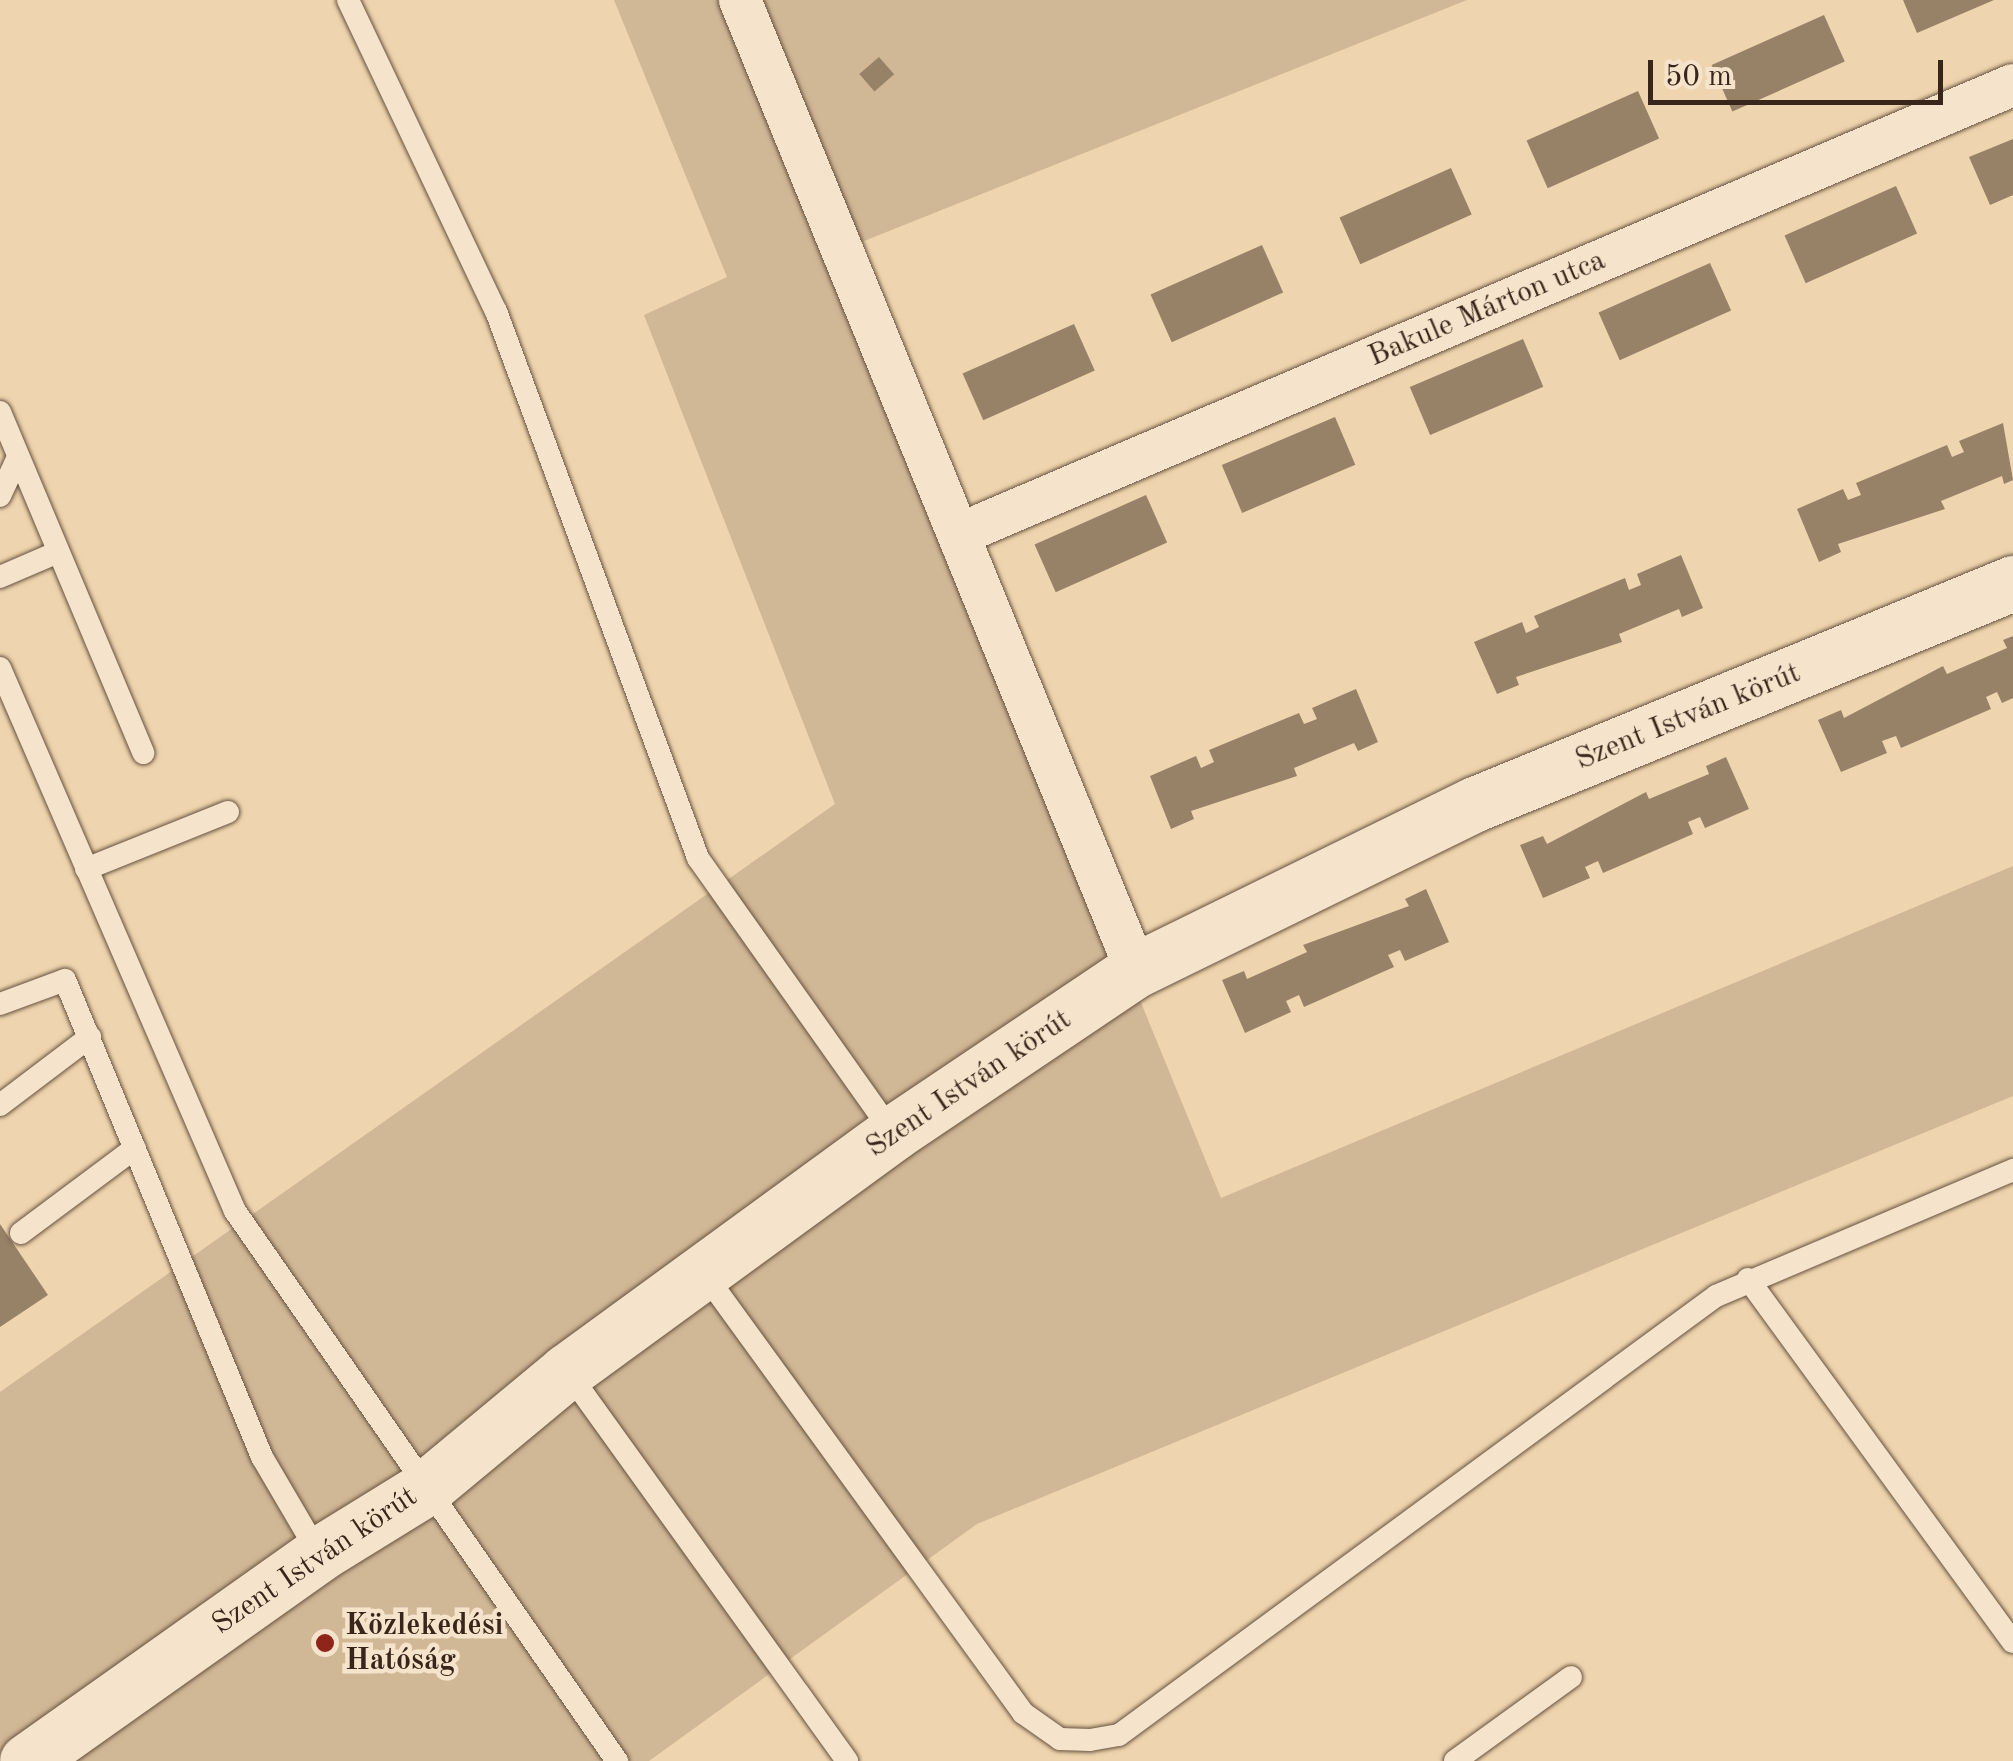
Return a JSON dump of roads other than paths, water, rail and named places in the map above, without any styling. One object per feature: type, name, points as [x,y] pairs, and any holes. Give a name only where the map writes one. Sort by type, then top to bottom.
[{"type":"street","points":[[740,0],[962,534],[1136,970]]},
{"type":"street","name":"Bakule Márton utca","points":[[962,534],[2013,84]]},
{"type":"street","name":"Szent István körút","points":[[27,1761],[319,1554],[426,1488],[568,1370],[702,1272],[893,1134],[1136,970],[1475,804],[2013,583]]},
{"type":"lane","points":[[348,0],[496,311],[698,858],[893,1134]]},
{"type":"lane","points":[[0,412],[143,754]]},
{"type":"lane","points":[[0,496],[18,456]]},
{"type":"lane","points":[[0,577],[58,552]]},
{"type":"lane","points":[[0,668],[235,1211],[617,1761]]},
{"type":"lane","points":[[86,869],[228,812]]},
{"type":"lane","points":[[0,1004],[64,980],[262,1457],[319,1554]]},
{"type":"lane","points":[[0,1105],[90,1037]]},
{"type":"lane","points":[[22,1233],[135,1148]]},
{"type":"lane","points":[[702,1272],[1023,1713],[1060,1739],[1090,1740],[1119,1735],[1748,1279],[2013,1170]]},
{"type":"lane","points":[[1748,1279],[2013,1642]]},
{"type":"lane","points":[[568,1370],[847,1761]]},
{"type":"lane","points":[[1455,1761],[1571,1676]]},
{"type":"place","name":"Közlekedési Hatóság","points":[[325,1643]]}]
